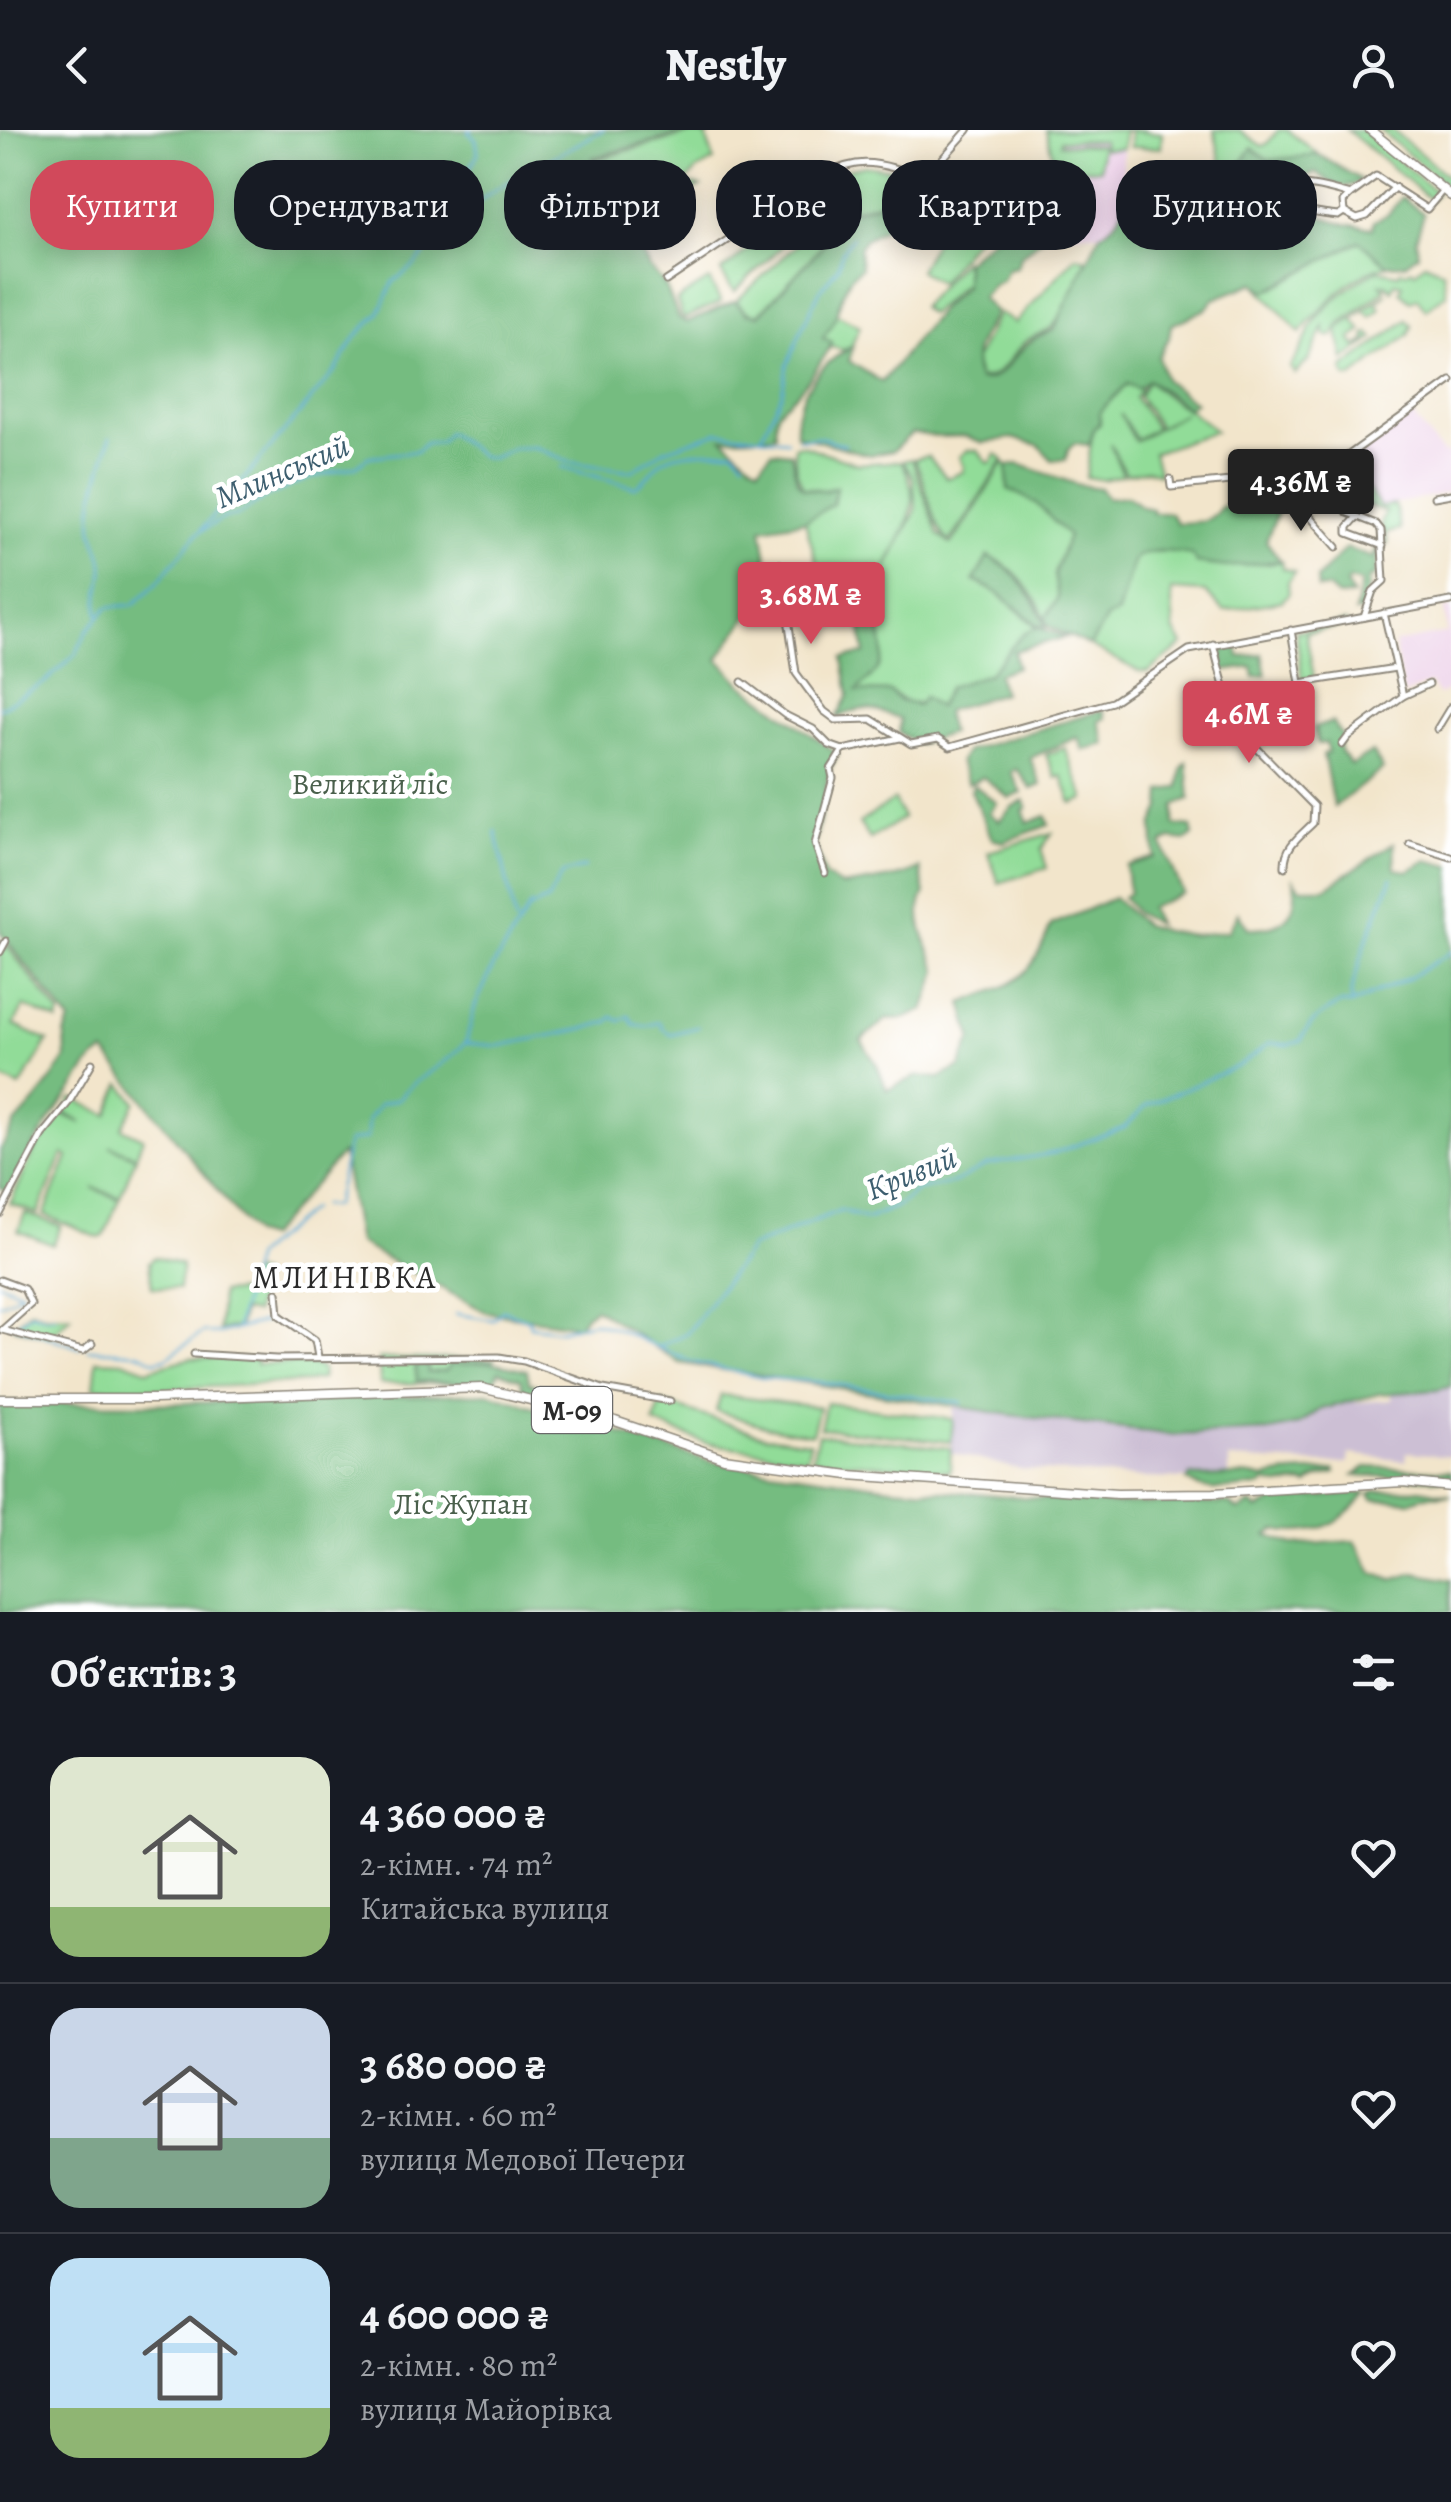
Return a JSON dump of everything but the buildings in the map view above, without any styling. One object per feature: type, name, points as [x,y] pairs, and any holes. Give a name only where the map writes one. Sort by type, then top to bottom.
[{"type":"main road","points":[[1370,130],[1447,193]]},
{"type":"main road","name":"М-09","points":[[0,1399],[155,1400],[490,1388],[615,1421],[740,1461],[890,1479],[1138,1494],[1411,1482],[1451,1486]]},
{"type":"street","points":[[666,281],[826,174],[855,162],[866,162],[928,175],[968,130]]},
{"type":"street","points":[[1344,212],[1344,202],[1350,195],[1376,176],[1427,209],[1447,193]]},
{"type":"street","points":[[1344,212],[1338,216],[1296,207],[1276,200],[1272,191],[1286,184],[1323,187],[1350,195]]},
{"type":"street","points":[[1344,212],[1357,219],[1367,216],[1395,187]]},
{"type":"street","points":[[1292,496],[1451,382]]},
{"type":"street","points":[[1340,460],[1364,486]]},
{"type":"street","points":[[1321,474],[1348,513],[1379,527],[1384,581],[1373,591],[1364,617]]},
{"type":"street","points":[[1170,479],[1171,486],[1260,478],[1292,496],[1336,547]]},
{"type":"street","points":[[1434,497],[1451,494]]},
{"type":"street","points":[[1357,518],[1348,527],[1348,533],[1383,546]]},
{"type":"street","points":[[766,568],[780,564],[796,673],[824,712],[836,720],[871,719],[914,745],[938,739],[953,747],[1112,702],[1189,650],[1451,601]]},
{"type":"street","points":[[1384,613],[1403,696]]},
{"type":"street","points":[[1291,630],[1300,683],[1396,668]]},
{"type":"street","points":[[1213,644],[1224,693],[1238,725],[1314,806],[1313,823],[1291,845],[1285,867]]},
{"type":"street","points":[[742,682],[785,715],[843,750],[900,738]]},
{"type":"street","points":[[1342,746],[1348,736],[1403,696],[1430,684]]},
{"type":"street","points":[[1436,729],[1451,706]]},
{"type":"street","points":[[826,873],[815,844],[833,778],[831,768],[843,750]]},
{"type":"street","points":[[1410,844],[1451,858]]},
{"type":"street","points":[[0,952],[6,940]]},
{"type":"street","points":[[0,1214],[42,1136],[69,1102],[92,1063]]},
{"type":"street","points":[[0,1280],[24,1289],[31,1304],[1,1330]]},
{"type":"street","points":[[278,1292],[277,1308],[282,1319],[314,1340],[318,1358]]},
{"type":"street","points":[[1,1330],[88,1347]]},
{"type":"street","points":[[194,1354],[276,1359],[515,1359],[600,1388],[670,1401]]},
{"type":"shaded area","points":[[1059,140],[1104,141],[1104,149],[1123,148],[1123,160],[1116,160],[1116,219],[1112,225],[1096,233],[1096,160],[1058,160]]},
{"type":"shaded area","points":[[1412,415],[1443,454],[1447,452],[1451,458],[1451,492],[1380,507],[1349,462]]},
{"type":"shaded area","points":[[1451,608],[1451,689],[1439,695],[1430,683],[1404,695],[1394,643],[1448,633],[1444,609]]},
{"type":"shaded area","points":[[1451,1377],[1451,1456],[1407,1452],[1406,1461],[1349,1454],[1348,1463],[1324,1464],[1229,1459],[1229,1475],[1197,1479],[1020,1469],[951,1453],[954,1404],[1130,1430],[1196,1432],[1339,1403],[1392,1400],[1392,1388]]},
{"type":"green space","name":"Великий ліс","points":[[0,130],[718,130],[709,135],[683,133],[593,160],[504,160],[504,250],[640,250],[665,285],[679,318],[687,322],[735,301],[747,313],[759,315],[819,250],[859,250],[861,268],[846,286],[823,338],[832,342],[830,347],[805,384],[779,410],[776,434],[723,438],[759,467],[772,451],[791,453],[797,481],[803,488],[825,491],[836,487],[833,504],[805,521],[762,528],[771,583],[718,659],[743,685],[838,754],[830,769],[815,844],[825,876],[841,886],[920,868],[925,894],[921,922],[938,971],[924,1010],[906,1018],[887,1019],[861,1040],[887,1090],[917,1076],[939,1078],[960,1067],[972,1038],[962,1003],[1019,978],[1035,959],[1051,925],[1114,898],[1144,925],[1194,935],[1228,931],[1238,913],[1248,928],[1280,922],[1294,902],[1294,880],[1301,888],[1325,888],[1394,843],[1395,869],[1408,871],[1427,860],[1451,866],[1451,1386],[1379,1394],[1321,1409],[1298,1425],[1270,1431],[1174,1435],[1011,1415],[680,1363],[595,1308],[578,1326],[486,1312],[358,1243],[342,1153],[267,1238],[253,1234],[105,1052],[89,1066],[52,1117],[8,1193],[0,1187],[0,1150],[66,1058],[65,1035],[70,1021],[0,932]]},
{"type":"green space","points":[[704,130],[714,161],[696,171],[696,160],[594,160]]},
{"type":"green space","points":[[1046,130],[1130,130],[1124,131],[1123,148],[1104,149],[1103,141],[1060,140],[1060,144],[1101,145],[1100,169],[1096,169],[1096,160],[1055,160]]},
{"type":"green space","points":[[1130,130],[1162,133],[1161,148],[1130,147]]},
{"type":"green space","points":[[1214,130],[1239,130],[1262,146],[1278,130],[1287,130],[1319,155],[1280,160],[1221,160]]},
{"type":"green space","points":[[1347,130],[1361,130],[1437,193],[1431,200]]},
{"type":"green space","points":[[1379,130],[1392,130],[1451,179],[1451,189]]},
{"type":"green space","points":[[1252,148],[1268,160],[1244,160]]},
{"type":"green space","points":[[1319,155],[1361,180],[1343,187],[1317,174],[1317,160],[1268,160]]},
{"type":"green space","points":[[862,166],[882,168],[882,202],[862,207]]},
{"type":"green space","points":[[1402,197],[1424,214],[1416,239],[1418,254],[1405,264],[1388,265],[1359,241],[1266,291],[1254,283],[1214,299],[1206,309],[1171,325],[1169,338],[1158,357],[1165,380],[1195,403],[1188,408],[1148,380],[1138,389],[1127,384],[1100,411],[1099,424],[1093,429],[1089,445],[1074,443],[1066,460],[1052,460],[1038,445],[1012,438],[982,443],[966,436],[912,433],[893,451],[869,455],[796,435],[804,395],[829,362],[853,347],[849,361],[882,382],[941,308],[965,286],[965,261],[978,250],[1028,250],[1017,267],[1007,269],[1002,281],[981,298],[995,312],[975,352],[975,369],[978,380],[1001,373],[1031,341],[1054,329],[1092,250],[1096,250],[1100,234],[1115,223],[1116,250],[1317,250],[1317,215],[1373,228],[1374,221],[1388,214]]},
{"type":"green space","name":"Великий ліс","points":[[882,202],[882,230],[862,244],[862,208]]},
{"type":"green space","points":[[1360,241],[1388,265],[1350,283],[1300,333],[1254,283],[1267,291]]},
{"type":"green space","points":[[747,250],[778,250],[734,292],[721,272]]},
{"type":"green space","points":[[791,250],[818,250],[758,315],[747,312],[736,301]]},
{"type":"green space","points":[[930,250],[966,250],[939,283],[919,270]]},
{"type":"green space","points":[[1076,256],[1087,259],[1054,325],[1026,341],[998,372],[978,378],[974,362],[998,313],[1015,323]]},
{"type":"green space","points":[[963,260],[968,281],[929,314],[921,307]]},
{"type":"green space","points":[[1425,263],[1443,271],[1446,294],[1426,310],[1417,298],[1411,301],[1400,292],[1403,285],[1395,283],[1392,290],[1380,284],[1385,288],[1383,291],[1339,325],[1333,336],[1325,336],[1324,327],[1308,361],[1295,374],[1290,367],[1314,323],[1335,300],[1378,270],[1414,272]]},
{"type":"green space","points":[[709,280],[721,302],[682,316],[677,300]]},
{"type":"green space","points":[[1387,293],[1376,302],[1381,309],[1371,317],[1364,310]]},
{"type":"green space","points":[[827,309],[860,326],[851,347],[831,347],[832,342],[814,334]]},
{"type":"green space","points":[[1364,310],[1353,319],[1362,331],[1351,339],[1357,347],[1367,340],[1365,336],[1369,333],[1374,338],[1344,360],[1338,331]]},
{"type":"green space","points":[[1407,320],[1412,326],[1409,335],[1351,378],[1346,377],[1343,369]]},
{"type":"green space","points":[[1148,380],[1215,431],[1153,453],[1159,474],[1147,470],[1126,474],[1110,444],[1123,475],[1103,480],[1086,477],[1093,429],[1100,424],[1100,411],[1127,384],[1141,390],[1135,398],[1156,428],[1136,439],[1120,414],[1135,441],[1184,413],[1159,427],[1139,397]]},
{"type":"green space","points":[[802,445],[858,464],[901,461],[909,478],[912,506],[886,568],[916,510],[913,478],[903,461],[912,459],[938,534],[950,544],[1004,462],[1008,489],[1036,503],[1068,536],[1054,574],[1058,598],[1045,618],[1022,581],[988,556],[974,581],[999,594],[1037,627],[1024,633],[988,674],[949,687],[938,707],[927,702],[909,704],[890,692],[857,691],[878,669],[865,600],[821,578],[805,521],[833,504],[836,487],[803,487],[796,471],[794,446]]},
{"type":"green space","points":[[968,450],[978,451],[988,463],[996,454],[1003,459],[949,541],[938,525],[914,459],[928,456],[947,478],[963,472],[959,457]]},
{"type":"green space","points":[[1018,464],[1079,485],[1100,488],[1107,498],[1127,496],[1152,509],[1152,513],[1170,513],[1177,523],[1207,519],[1221,507],[1234,505],[1241,510],[1247,503],[1278,512],[1266,541],[1281,561],[1227,567],[1196,563],[1192,555],[1154,551],[1140,555],[1134,559],[1118,613],[1106,619],[1090,646],[1048,626],[1045,618],[1058,598],[1054,574],[1068,536],[1036,503],[1008,489],[1007,466]]},
{"type":"green space","points":[[1368,489],[1380,507],[1395,505],[1400,530],[1386,533],[1385,545],[1381,521],[1386,512],[1362,503],[1357,514],[1348,511],[1343,503]]},
{"type":"green space","points":[[1346,548],[1373,558],[1376,548],[1379,549],[1375,577],[1367,579],[1362,611],[1355,612],[1361,583],[1349,580],[1346,584],[1353,595],[1338,597],[1328,588],[1318,589],[1317,579]]},
{"type":"green space","points":[[1164,551],[1270,564],[1281,561],[1282,568],[1295,572],[1288,582],[1289,593],[1282,601],[1224,611],[1205,592],[1171,590],[1174,630],[1183,645],[1148,672],[1140,672],[1090,646],[1106,619],[1118,612],[1134,559],[1139,554]]},
{"type":"green space","points":[[988,557],[1024,586],[1046,627],[1037,625],[1000,594],[974,580]]},
{"type":"green space","points":[[856,595],[875,617],[883,648],[879,667],[857,691],[890,692],[900,701],[918,705],[924,697],[938,707],[949,687],[988,674],[1024,633],[1037,627],[1066,637],[1014,651],[1017,667],[997,674],[1003,693],[945,711],[950,733],[919,744],[899,733],[900,719],[882,713],[862,710],[837,718],[849,695],[843,658],[865,654]]},
{"type":"green space","points":[[1346,622],[1347,625],[1306,633],[1314,678],[1302,680],[1296,631]]},
{"type":"green space","points":[[1237,646],[1239,657],[1262,654],[1266,675],[1254,677],[1252,667],[1223,671],[1222,651]]},
{"type":"green space","points":[[1277,695],[1291,734],[1268,739],[1263,699]]},
{"type":"green space","points":[[1103,710],[1105,718],[1099,721],[1105,744],[1083,750],[1078,737],[1030,758],[1041,785],[1031,789],[1017,769],[1011,772],[1022,793],[1009,798],[983,777],[968,784],[959,762],[966,751]]},
{"type":"green space","points":[[1332,722],[1343,737],[1340,752],[1351,765],[1372,752],[1383,769],[1334,807],[1323,754],[1328,753],[1326,743],[1318,744],[1314,728]]},
{"type":"green space","points":[[1065,748],[1085,799],[1072,804],[1062,776],[1056,778],[1046,755]]},
{"type":"green space","points":[[1187,762],[1190,799],[1175,805],[1174,825],[1191,827],[1193,835],[1185,841],[1171,839],[1162,844],[1183,893],[1149,908],[1157,924],[1136,913],[1123,897],[1129,893],[1126,866],[1155,857],[1153,826],[1161,808],[1162,791],[1179,787]]},
{"type":"green space","points":[[974,785],[997,803],[989,813],[999,821],[1024,801],[1028,823],[1046,816],[1049,825],[1003,842],[992,839],[971,790]]},
{"type":"green space","points":[[894,800],[903,818],[870,839],[859,823]]},
{"type":"green space","points":[[1052,833],[1041,850],[1047,868],[999,883],[988,852]]},
{"type":"green space","points":[[7,946],[60,1014],[58,1021],[24,1006],[14,1025],[48,1041],[20,1087],[0,1078],[0,954]]},
{"type":"green space","points":[[121,1084],[136,1102],[122,1128],[143,1138],[136,1156],[110,1146],[136,1157],[120,1197],[93,1188],[119,1199],[104,1236],[99,1238],[44,1215],[68,1157],[63,1154],[38,1214],[10,1204],[35,1150],[62,1114],[82,1123],[64,1112],[73,1098],[108,1115]]},
{"type":"green space","points":[[25,1213],[61,1226],[53,1245],[18,1231]]},
{"type":"green space","points":[[155,1257],[182,1265],[179,1289],[152,1287],[149,1262]]},
{"type":"green space","points":[[252,1272],[261,1275],[255,1313],[243,1311],[239,1326],[219,1331],[221,1293],[246,1291]]},
{"type":"green space","points":[[31,1310],[71,1316],[49,1337],[13,1327]]},
{"type":"green space","points":[[191,1358],[257,1360],[256,1364],[309,1363],[322,1369],[321,1379],[168,1389],[94,1388],[97,1360],[123,1361],[147,1370]]},
{"type":"green space","points":[[379,1359],[494,1359],[490,1382],[380,1384]]},
{"type":"green space","points":[[491,1362],[527,1370],[529,1382],[551,1390],[547,1395],[524,1391],[521,1379],[499,1371],[493,1384],[417,1381],[415,1366],[421,1364],[428,1366],[428,1373],[447,1370],[450,1364]]},
{"type":"green space","name":"Ліс Жупан","points":[[489,1393],[713,1462],[892,1487],[1112,1504],[1229,1503],[1238,1510],[1251,1504],[1258,1509],[1277,1500],[1366,1493],[1347,1513],[1326,1526],[1302,1532],[1275,1530],[1267,1535],[1293,1545],[1355,1541],[1373,1573],[1392,1580],[1414,1573],[1451,1580],[1451,1612],[0,1612],[0,1403],[155,1404]]},
{"type":"green space","points":[[721,1395],[819,1407],[812,1434],[768,1427],[716,1411]]},
{"type":"green space","points":[[661,1402],[766,1436],[810,1442],[807,1458],[706,1443],[654,1423]]},
{"type":"green space","points":[[826,1403],[953,1419],[951,1442],[820,1428]]},
{"type":"green space","points":[[818,1434],[951,1448],[950,1471],[812,1459]]},
{"type":"green space","points":[[1366,1467],[1451,1471],[1451,1480],[1355,1475]]},
{"type":"green space","points":[[1335,1470],[1336,1473],[1308,1485],[1267,1482],[1262,1486],[1213,1489],[1187,1481],[1190,1476],[1246,1475],[1264,1479]]},
{"type":"green space","points":[[1421,1489],[1451,1495],[1412,1501],[1373,1499],[1370,1495],[1375,1491]]},
{"type":"waterway","points":[[472,130],[468,132],[476,139],[478,153],[474,160]]},
{"type":"waterway","points":[[202,529],[336,370],[357,335],[379,314],[394,281],[429,249],[433,235],[496,189],[603,130]]},
{"type":"waterway","points":[[761,437],[782,393],[787,365],[804,324],[819,292],[838,267],[843,250]]},
{"type":"waterway","name":"Млинський","points":[[0,708],[44,683],[76,654],[87,631],[108,607],[133,605],[198,533],[226,517],[237,516],[267,496],[307,479],[357,466],[368,457],[417,451],[425,443],[440,442],[448,432],[481,456],[492,458],[513,448],[535,447],[569,462],[632,471],[664,450],[718,432],[787,440]]},
{"type":"waterway","points":[[99,615],[103,563],[92,518],[110,437]]},
{"type":"waterway","name":"Млинський","points":[[797,439],[819,437],[845,445]]},
{"type":"waterway","name":"Млинський","points":[[562,467],[635,487],[659,463],[675,455],[734,450],[744,461]]},
{"type":"waterway","points":[[496,831],[516,923]]},
{"type":"waterway","points":[[531,908],[548,900],[562,874],[585,867]]},
{"type":"waterway","points":[[1351,1004],[1351,991],[1366,942],[1392,878]]},
{"type":"waterway","points":[[466,1042],[475,1006],[494,965],[531,905]]},
{"type":"waterway","name":"Кривий","points":[[658,1347],[688,1332],[751,1247],[841,1210],[867,1219],[899,1205],[917,1190],[956,1182],[987,1165],[1054,1153],[1124,1128],[1146,1106],[1240,1065],[1270,1043],[1288,1045],[1301,1041],[1312,1023],[1329,1010],[1342,1003],[1350,1005],[1409,978],[1451,952]]},
{"type":"waterway","points":[[322,1205],[335,1204],[348,1142],[367,1138],[368,1120],[380,1104],[398,1099],[465,1043],[499,1046],[583,1029],[613,1017],[620,1021],[629,1016],[633,1024],[646,1026],[660,1022],[671,1034],[698,1027]]},
{"type":"waterway","points":[[236,1329],[255,1256],[311,1209]]},
{"type":"waterway","points":[[0,1283],[21,1292]]},
{"type":"waterway","points":[[0,1304],[22,1293]]},
{"type":"waterway","points":[[456,1314],[493,1320],[503,1310],[529,1320],[530,1326],[560,1330],[593,1322],[689,1361],[762,1378],[821,1382],[962,1403]]},
{"type":"waterway","points":[[15,1325],[31,1313],[56,1316]]},
{"type":"waterway","points":[[88,1349],[139,1353],[155,1361],[166,1358],[204,1332],[219,1334],[267,1321]]},
{"type":"waterway","points":[[13,1324],[51,1338]]},
{"type":"waterway","points":[[54,1339],[80,1348]]},
{"type":"district","name":"МЛИНІВКА","points":[[345,1277]]}]
